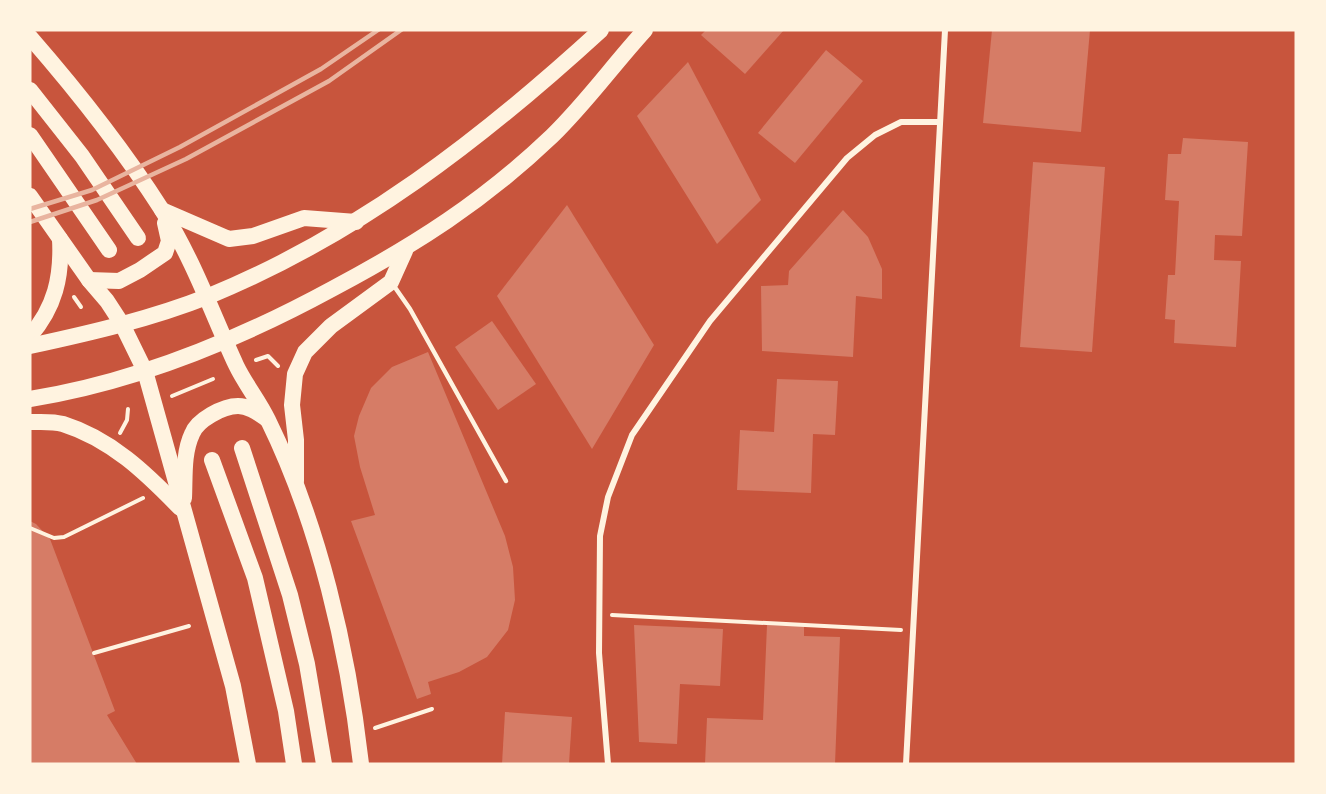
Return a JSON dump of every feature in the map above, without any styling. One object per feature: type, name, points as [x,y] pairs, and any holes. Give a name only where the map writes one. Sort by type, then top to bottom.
[{"type":"highway","points":[[30,346],[91,334],[207,296],[271,267],[356,222],[470,144],[527,97],[601,30]]},
{"type":"highway","points":[[30,399],[60,394],[145,371],[225,341],[271,322],[405,251],[454,218],[550,137],[592,94],[645,30]]},
{"type":"highway","points":[[30,37],[78,92],[162,210],[207,296],[225,341],[268,419],[296,488],[321,567],[342,646],[361,764]]},
{"type":"highway","points":[[30,90],[82,156],[138,238]]},
{"type":"highway","points":[[30,135],[109,250]]},
{"type":"highway","points":[[30,196],[122,324],[145,371],[233,686],[249,764]]},
{"type":"highway","points":[[162,210],[230,239],[253,236],[304,218],[356,222]]},
{"type":"highway","points":[[89,280],[119,281],[165,253],[169,241],[162,210]]},
{"type":"highway","points":[[30,336],[44,320],[57,292],[61,264],[60,238]]},
{"type":"highway","points":[[296,488],[296,440],[292,405],[299,367],[305,352],[331,326],[391,282],[405,251]]},
{"type":"highway","points":[[183,511],[188,446],[192,431],[210,415],[237,406],[253,409],[268,419]]},
{"type":"highway","points":[[30,422],[62,424],[113,448],[136,463],[183,511]]},
{"type":"highway","points":[[242,448],[290,595],[307,664],[324,764]]},
{"type":"highway","points":[[212,460],[255,578],[286,711],[294,764]]},
{"type":"street","points":[[906,764],[945,30]]},
{"type":"street","points":[[608,764],[609,751],[599,653],[600,536],[608,497],[632,435],[710,321],[847,158],[875,135],[901,122],[940,122]]},
{"type":"lane","points":[[391,282],[410,309],[506,481]]},
{"type":"path","points":[[74,297],[81,307]]},
{"type":"path","points":[[256,360],[268,356],[282,370]]},
{"type":"path","points":[[171,396],[213,379]]},
{"type":"path","points":[[118,437],[127,420],[128,409]]},
{"type":"path","points":[[30,528],[54,538],[64,537],[144,498]]},
{"type":"path","points":[[599,615],[913,630]]},
{"type":"path","points":[[94,653],[189,626]]},
{"type":"path","points":[[375,728],[432,709]]},
{"type":"building","points":[[706,30],[784,30],[745,74],[701,35]]},
{"type":"building","points":[[992,30],[1090,30],[1081,132],[983,123]]},
{"type":"building","points":[[826,50],[863,81],[795,163],[758,133]]},
{"type":"building","points":[[688,62],[761,200],[717,244],[637,116]]},
{"type":"building","points":[[1183,138],[1248,142],[1242,236],[1215,235],[1214,260],[1241,261],[1236,347],[1174,343],[1175,320],[1165,319],[1168,275],[1175,275],[1179,201],[1165,200],[1168,154],[1181,154]]},
{"type":"building","points":[[1033,162],[1105,167],[1092,352],[1020,347]]},
{"type":"building","points":[[567,205],[654,345],[592,449],[497,296]]},
{"type":"building","points":[[843,210],[868,237],[882,269],[882,299],[856,296],[853,357],[762,351],[761,286],[788,285],[789,271]]},
{"type":"building","points":[[492,321],[536,384],[498,410],[455,347]]},
{"type":"building","points":[[428,352],[505,536],[513,567],[515,600],[508,630],[487,657],[459,672],[428,682],[431,694],[417,699],[351,521],[375,515],[360,467],[354,436],[359,416],[371,388],[392,367]]},
{"type":"building","points":[[777,379],[838,381],[835,435],[813,434],[811,493],[737,490],[740,430],[774,432]]},
{"type":"building","points":[[30,521],[50,539],[115,711],[107,715],[137,764],[30,764]]},
{"type":"building","points":[[634,625],[723,629],[720,686],[680,684],[677,744],[639,742]]},
{"type":"building","points":[[767,625],[804,626],[804,636],[840,637],[835,764],[705,764],[707,718],[763,720]]},
{"type":"building","points":[[505,712],[572,717],[569,764],[502,764]]},
{"type":"railway","points":[[30,209],[92,190],[180,147],[321,69],[378,30]]},
{"type":"railway","points":[[30,222],[97,200],[186,159],[329,81],[401,30]]}]
